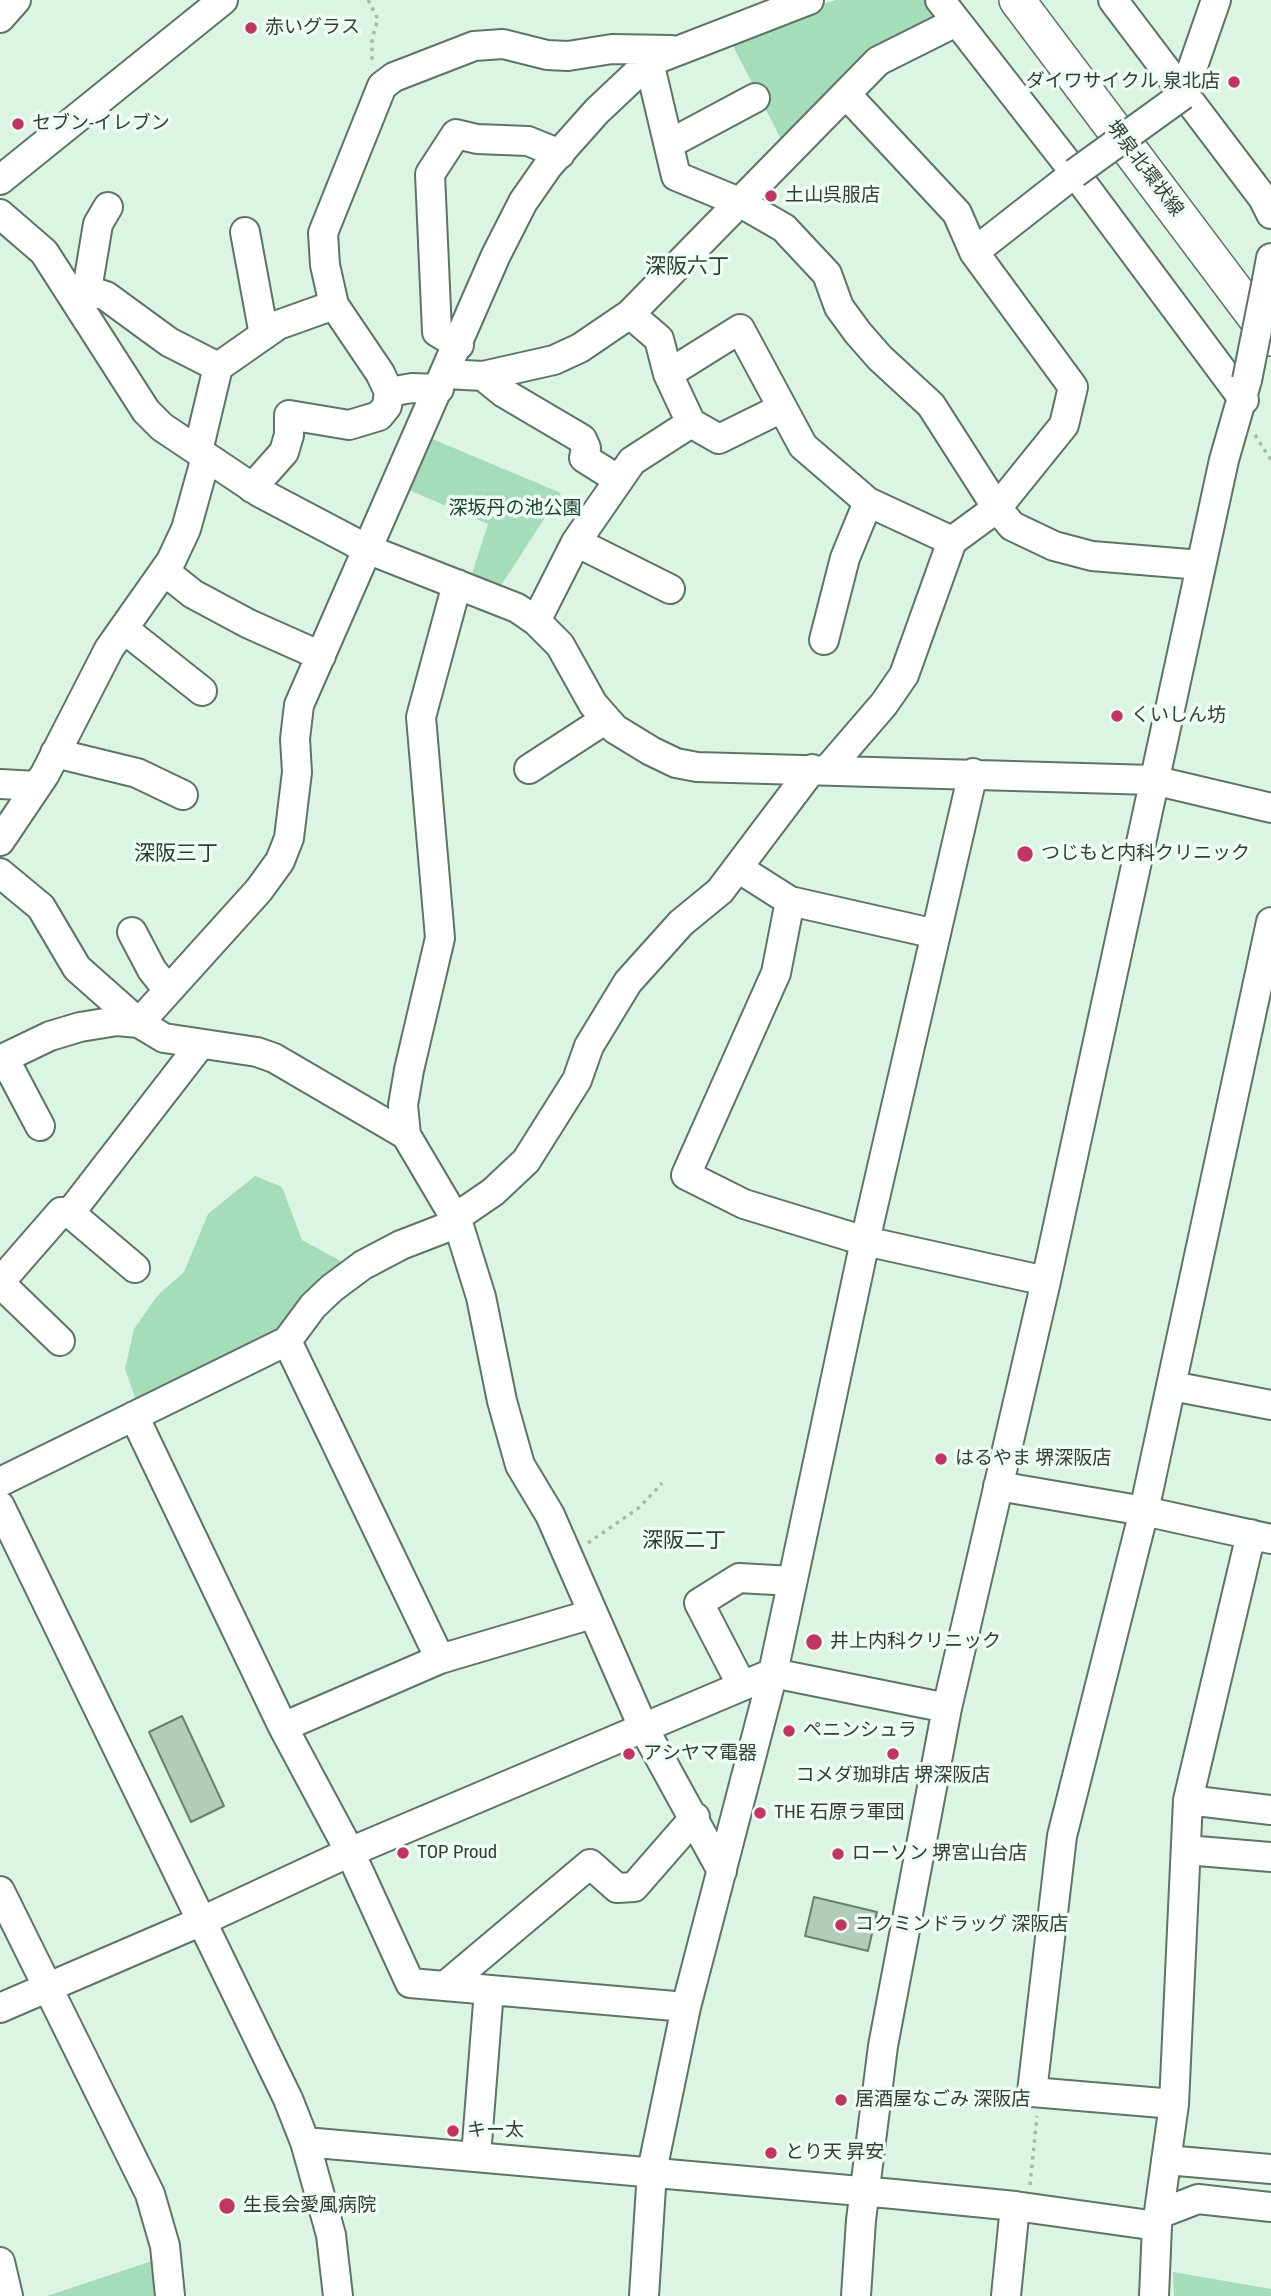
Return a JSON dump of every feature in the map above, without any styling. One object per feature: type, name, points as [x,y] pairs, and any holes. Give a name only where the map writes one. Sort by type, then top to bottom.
[{"type":"main road","name":"堺泉北環状線","points":[[1017,0],[1271,338]]},
{"type":"street","points":[[0,18],[16,0]]},
{"type":"street","points":[[0,180],[223,0]]},
{"type":"street","points":[[139,1023],[259,890],[280,860],[289,838],[297,772],[295,739],[299,705],[459,345],[496,255],[523,202],[559,154],[597,111],[649,62],[677,50],[750,9],[809,0]]},
{"type":"street","points":[[1113,0],[1262,198],[1271,214]]},
{"type":"street","points":[[974,252],[1075,173],[1183,95],[1216,0]]},
{"type":"street","points":[[389,392],[483,376],[554,360],[580,348],[630,314],[878,61],[948,11],[1245,390]]},
{"type":"street","points":[[252,488],[284,452],[289,435],[289,415],[349,425],[363,423],[379,416],[387,407],[389,392],[380,373],[334,305],[323,233],[382,86],[394,77],[474,46],[503,44],[568,56],[612,49],[677,50]]},
{"type":"street","points":[[649,62],[676,176],[739,202],[784,228],[827,274],[839,307],[858,333],[931,405],[996,508],[1012,526],[1054,547],[1092,556],[1201,565]]},
{"type":"street","points":[[0,1482],[287,1341],[313,1306],[331,1288],[363,1265],[457,1221],[526,1161],[577,1080],[589,1046],[628,982],[656,948],[720,891],[820,769],[884,704],[904,675],[952,541],[996,508],[1064,425],[1073,387],[974,252],[957,213],[846,94]]},
{"type":"street","points":[[669,145],[755,98]]},
{"type":"street","points":[[459,345],[437,332],[430,174],[456,134],[477,139],[528,141],[559,154]]},
{"type":"street","points":[[80,294],[98,224],[108,207]]},
{"type":"street","points":[[0,214],[44,252],[80,294],[146,411],[162,427],[252,488],[367,549],[517,608],[536,621],[559,645],[593,704],[606,719],[633,740],[676,763],[697,767],[973,772],[1153,780],[1271,808]]},
{"type":"street","points":[[245,232],[264,335]]},
{"type":"street","points":[[856,2296],[865,2191],[883,2046],[947,1707],[1046,1281],[1153,780],[1224,460],[1245,390],[1269,269]]},
{"type":"street","points":[[80,294],[106,296],[169,342],[218,368]]},
{"type":"street","points":[[0,841],[37,786],[92,679],[164,571],[186,529],[218,368],[278,325],[334,305]]},
{"type":"street","points":[[630,314],[659,339],[668,374],[691,423],[719,439],[782,408]]},
{"type":"street","points":[[668,374],[740,329],[803,446],[867,502],[952,541]]},
{"type":"street","points":[[483,376],[504,393],[582,439],[586,448],[584,458],[619,480]]},
{"type":"street","points":[[536,621],[576,542],[632,461],[691,423]]},
{"type":"street","points":[[824,640],[845,558],[867,502]]},
{"type":"street","points":[[576,542],[670,589]]},
{"type":"street","points":[[164,571],[194,594],[238,618],[321,656]]},
{"type":"street","points":[[457,584],[421,717],[440,937],[409,1070],[403,1105],[405,1135],[457,1221],[481,1297],[502,1401],[520,1465],[550,1515],[643,1727],[695,1816],[722,1871]]},
{"type":"street","points":[[124,628],[202,691]]},
{"type":"street","points":[[529,769],[606,719]]},
{"type":"street","points":[[55,753],[137,773],[183,795]]},
{"type":"street","points":[[644,2296],[652,2171],[686,2007],[773,1673],[865,1241],[973,772]]},
{"type":"street","points":[[0,783],[37,786]]},
{"type":"street","points":[[738,868],[790,901],[936,934]]},
{"type":"street","points":[[0,873],[41,907],[77,968],[139,1023],[164,1038],[257,1052],[274,1058],[405,1135]]},
{"type":"street","points":[[790,901],[776,974],[686,1175],[744,1204],[865,1241],[1046,1281]]},
{"type":"street","points":[[1174,2104],[1032,2092],[1062,1836],[1144,1511],[1270,926]]},
{"type":"street","points":[[132,932],[142,954],[168,990]]},
{"type":"street","points":[[40,1126],[2,1059],[50,1036],[80,1027],[117,1021],[139,1023]]},
{"type":"street","points":[[70,1213],[200,1045]]},
{"type":"street","points":[[60,1341],[0,1283],[61,1212],[70,1213],[135,1268]]},
{"type":"street","points":[[287,1341],[440,1659]]},
{"type":"street","points":[[1172,1386],[1271,1405]]},
{"type":"street","points":[[134,1416],[283,1727],[350,1852],[410,1983],[686,2007]]},
{"type":"street","points":[[998,1486],[1144,1511],[1261,1536],[1188,1800],[1174,2104],[1158,2220],[1154,2296]]},
{"type":"street","points":[[0,1506],[288,2099],[305,2141],[331,2235],[338,2296]]},
{"type":"street","points":[[741,1684],[699,1603],[739,1578],[792,1581]]},
{"type":"street","points":[[283,1727],[440,1659],[592,1614]]},
{"type":"street","points":[[0,2008],[202,1921],[350,1852],[741,1684],[773,1673],[947,1707]]},
{"type":"street","points":[[1188,1800],[1271,1810]]},
{"type":"street","points":[[445,1986],[590,1864],[617,1888],[634,1887],[695,1816]]},
{"type":"street","points":[[1186,1850],[1271,1857]]},
{"type":"street","points":[[0,1891],[150,2194],[165,2246],[170,2296]]},
{"type":"street","points":[[477,2157],[489,1990]]},
{"type":"street","points":[[305,2141],[652,2171],[1158,2220],[1198,2199],[1271,2207]]},
{"type":"street","points":[[1166,2160],[1271,2169]]},
{"type":"street","points":[[1006,2296],[1021,2207]]},
{"type":"street","points":[[0,2262],[8,2296]]},
{"type":"path","points":[[368,0],[378,19],[372,39],[370,62],[382,86]]},
{"type":"path","points":[[1255,435],[1271,460]]},
{"type":"path","points":[[568,1557],[640,1507],[662,1483]]},
{"type":"path","points":[[1021,2207],[1039,2093]]},
{"type":"green space","points":[[836,0],[933,0],[940,18],[783,143],[730,40],[759,23]]},
{"type":"green space","name":"深坂丹の池公園","points":[[430,438],[561,493],[500,587],[471,577],[488,524],[409,490]]},
{"type":"green space","points":[[255,1176],[282,1187],[302,1240],[348,1265],[315,1283],[288,1317],[278,1336],[137,1403],[125,1369],[134,1329],[158,1295],[184,1272],[208,1214]]},
{"type":"green space","points":[[152,2261],[156,2296],[47,2296]]},
{"type":"green space","points":[[1173,2272],[1271,2289],[1271,2296],[1174,2296]]},
{"type":"building","points":[[182,1716],[224,1806],[191,1822],[149,1732]]},
{"type":"building","points":[[814,1897],[877,1912],[868,1951],[805,1936]]},
{"type":"place","name":"赤いグラス","points":[[251,28]]},
{"type":"place","name":"ダイワサイクル 泉北店","points":[[1234,82]]},
{"type":"place","name":"セブン-イレブン","points":[[18,124]]},
{"type":"place","name":"土山呉服店","points":[[771,196]]},
{"type":"place","name":"くいしん坊","points":[[1117,716]]},
{"type":"place","name":"つじもと内科クリニック","points":[[1025,854]]},
{"type":"place","name":"はるやま 堺深阪店","points":[[941,1459]]},
{"type":"place","name":"井上内科クリニック","points":[[814,1642]]},
{"type":"place","name":"ペニンシュラ","points":[[789,1731]]},
{"type":"place","name":"アシヤマ電器","points":[[629,1754]]},
{"type":"place","name":"コメダ珈琲店 堺深阪店","points":[[893,1754]]},
{"type":"place","name":"THE 石原ラ軍団","points":[[760,1813]]},
{"type":"place","name":"TOP Proud","points":[[403,1853]]},
{"type":"place","name":"ローソン 堺宮山台店","points":[[838,1854]]},
{"type":"place","name":"コクミンドラッグ 深阪店","points":[[841,1925]]},
{"type":"place","name":"居酒屋なごみ 深阪店","points":[[841,2100]]},
{"type":"place","name":"キー太","points":[[453,2131]]},
{"type":"place","name":"とり天 昇安","points":[[771,2153]]},
{"type":"place","name":"生長会愛風病院","points":[[227,2206]]},
{"type":"district","name":"深阪六丁","points":[[687,268]]},
{"type":"district","name":"深阪三丁","points":[[176,855]]},
{"type":"district","name":"深阪二丁","points":[[684,1542]]}]
